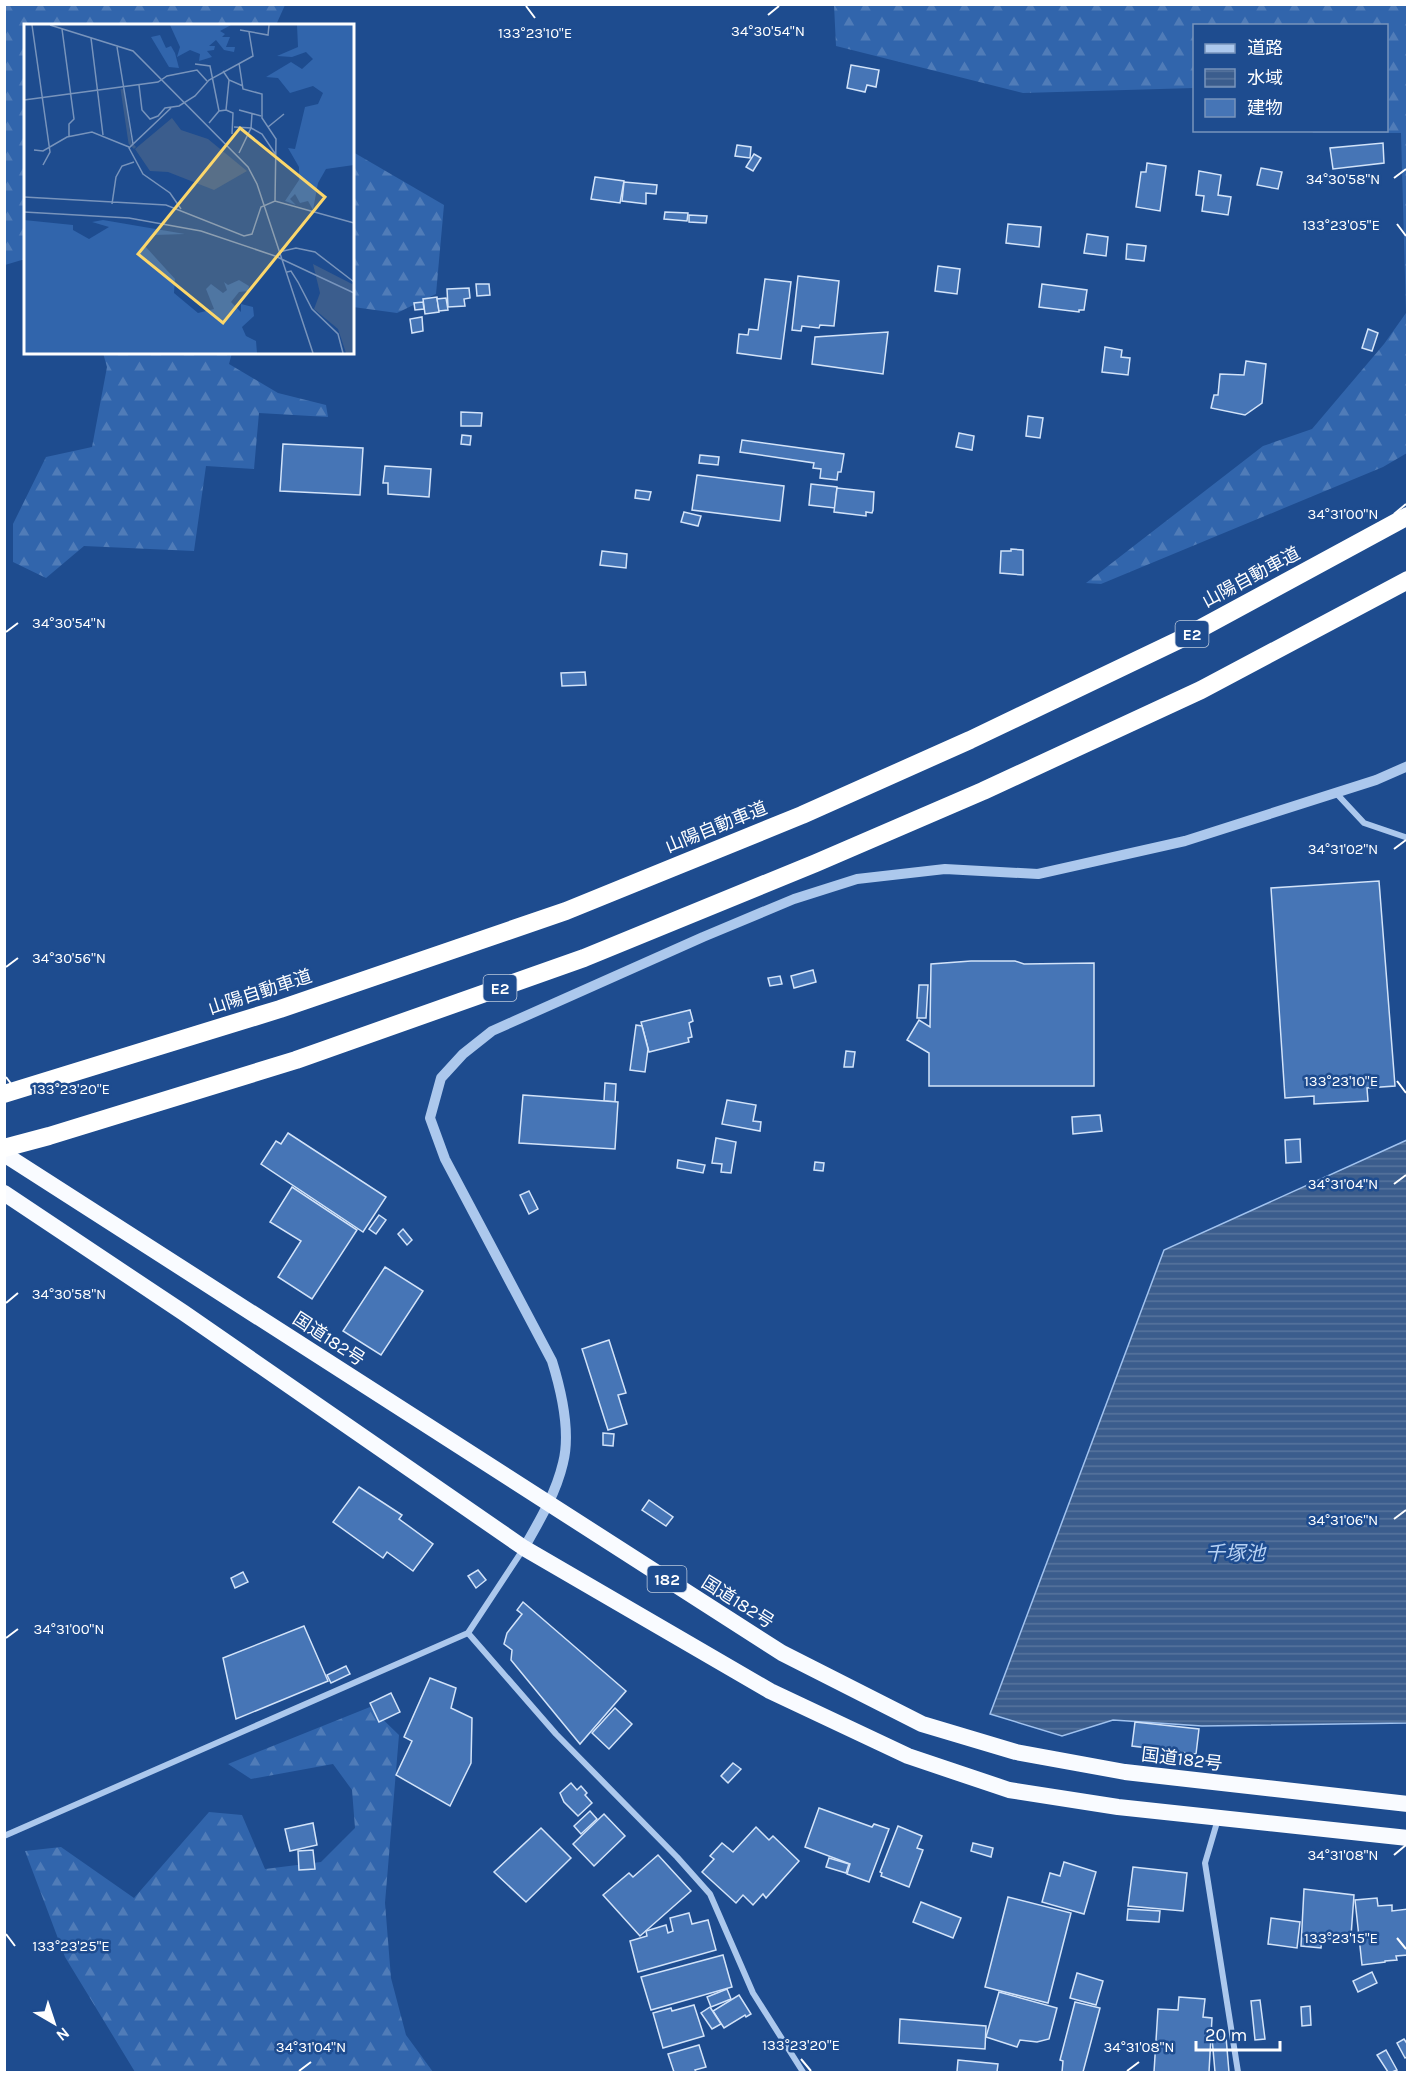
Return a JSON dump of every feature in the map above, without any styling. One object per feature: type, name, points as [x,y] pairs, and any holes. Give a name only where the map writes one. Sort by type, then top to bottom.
[{"type":"highway","name":"山陽自動車道","points":[[4,1094],[280,1009],[566,911],[802,815],[970,740],[1181,639],[1407,516]]},
{"type":"highway","name":"E2","points":[[7,1156],[49,1136],[296,1060],[584,958],[816,863],[982,791],[1201,690],[1407,580]]},
{"type":"highway","name":"国道182号","points":[[7,1156],[782,1653],[922,1724],[1016,1752],[1125,1772],[1407,1804]]},
{"type":"highway","name":"182","points":[[4,1193],[184,1313],[524,1548],[770,1691],[909,1756],[1009,1790],[1118,1807],[1407,1838]]},
{"type":"street","points":[[4,1836],[468,1633],[524,1548],[549,1505],[564,1461],[566,1426],[561,1392],[552,1361],[445,1159],[430,1118],[441,1078],[463,1054],[492,1031],[703,937],[795,899],[857,879],[945,868],[1038,873],[1185,841],[1376,780],[1407,766]]},
{"type":"street","points":[[1336,793],[1364,823],[1407,838]]},
{"type":"street","points":[[468,1633],[556,1734],[677,1857],[710,1894],[753,1993],[803,2073]]},
{"type":"street","points":[[1218,1818],[1206,1863],[1238,2073]]},
{"type":"green space","points":[[5,4],[285,4],[276,24],[24,24],[24,259],[5,265]]},
{"type":"green space","points":[[834,5],[1407,5],[1407,453],[1383,467],[1101,584],[1086,583],[1263,446],[1312,429],[1384,344],[1406,313],[1401,133],[1312,132],[1388,132],[1388,24],[1193,24],[1193,88],[1023,93],[836,46]]},
{"type":"green space","points":[[354,153],[444,205],[436,294],[397,313],[354,307]]},
{"type":"green space","points":[[103,354],[232,354],[229,364],[278,393],[326,405],[328,417],[259,413],[254,469],[206,466],[194,551],[84,546],[46,578],[13,562],[13,524],[46,457],[92,447],[107,367]]},
{"type":"green space","points":[[370,1707],[399,1735],[385,1903],[391,1978],[406,2035],[433,2072],[135,2072],[65,1957],[25,1851],[61,1847],[134,1898],[209,1812],[242,1815],[265,1869],[321,1862],[355,1828],[352,1790],[333,1764],[251,1779],[228,1764]]},
{"type":"water","name":"千塚池","points":[[1407,1140],[1407,1723],[1202,1726],[1113,1720],[1062,1736],[990,1714],[1164,1250]]},
{"type":"building","points":[[851,65],[879,70],[876,87],[867,85],[865,92],[847,88]]},
{"type":"building","points":[[1383,143],[1384,163],[1333,169],[1330,148]]},
{"type":"building","points":[[737,145],[751,147],[750,158],[735,156]]},
{"type":"building","points":[[754,154],[761,158],[753,171],[746,167]]},
{"type":"building","points":[[1147,163],[1166,166],[1160,211],[1136,207],[1141,172],[1146,172]]},
{"type":"building","points":[[1261,168],[1282,172],[1278,189],[1257,185]]},
{"type":"building","points":[[1199,171],[1221,175],[1218,195],[1231,197],[1228,215],[1202,211],[1204,196],[1196,195]]},
{"type":"building","points":[[595,177],[624,181],[620,203],[591,199]]},
{"type":"building","points":[[624,182],[657,185],[656,194],[646,193],[646,204],[622,201]]},
{"type":"building","points":[[665,212],[688,213],[687,221],[664,219]]},
{"type":"building","points":[[689,215],[707,216],[706,223],[689,222]]},
{"type":"building","points":[[1008,224],[1041,227],[1039,247],[1006,243]]},
{"type":"building","points":[[1087,234],[1108,237],[1106,256],[1084,253]]},
{"type":"building","points":[[1127,244],[1146,246],[1144,261],[1126,259]]},
{"type":"building","points":[[938,266],[960,269],[957,294],[935,291]]},
{"type":"building","points":[[798,276],[839,281],[834,326],[820,325],[819,328],[802,326],[801,331],[792,330]]},
{"type":"building","points":[[765,279],[791,282],[781,359],[737,353],[739,334],[748,335],[749,329],[758,330]]},
{"type":"building","points":[[476,284],[489,284],[490,295],[477,296]]},
{"type":"building","points":[[1042,284],[1087,290],[1084,310],[1079,310],[1079,312],[1039,307]]},
{"type":"building","points":[[469,288],[470,298],[464,299],[465,306],[448,307],[447,289]]},
{"type":"building","points":[[437,297],[439,312],[425,314],[423,299]]},
{"type":"building","points":[[446,298],[448,310],[439,311],[437,299]]},
{"type":"building","points":[[423,302],[424,309],[415,310],[414,303]]},
{"type":"building","points":[[422,317],[423,331],[412,333],[410,319]]},
{"type":"building","points":[[1368,329],[1378,333],[1372,351],[1362,348]]},
{"type":"building","points":[[888,332],[883,374],[812,364],[815,337]]},
{"type":"building","points":[[1105,347],[1122,350],[1121,357],[1130,358],[1128,375],[1102,372]]},
{"type":"building","points":[[1246,361],[1266,364],[1262,403],[1245,415],[1211,408],[1214,395],[1218,395],[1220,374],[1244,375]]},
{"type":"building","points":[[461,412],[482,413],[481,426],[461,426]]},
{"type":"building","points":[[1028,416],[1043,418],[1040,438],[1026,436]]},
{"type":"building","points":[[959,433],[974,436],[972,450],[956,447]]},
{"type":"building","points":[[462,435],[471,436],[470,445],[461,444]]},
{"type":"building","points":[[742,440],[844,454],[841,472],[838,472],[837,480],[820,478],[821,469],[813,468],[814,463],[740,452]]},
{"type":"building","points":[[283,444],[363,448],[360,495],[280,491]]},
{"type":"building","points":[[700,455],[719,457],[718,465],[699,463]]},
{"type":"building","points":[[385,466],[431,469],[429,497],[388,494],[388,483],[383,483]]},
{"type":"building","points":[[697,475],[784,486],[780,521],[692,510]]},
{"type":"building","points":[[811,484],[837,487],[835,508],[809,505]]},
{"type":"building","points":[[837,488],[874,492],[872,513],[866,512],[866,516],[834,512]]},
{"type":"building","points":[[636,490],[651,492],[649,500],[635,498]]},
{"type":"building","points":[[684,512],[701,516],[698,526],[681,522]]},
{"type":"building","points":[[1011,549],[1023,550],[1023,575],[1000,573],[1001,551],[1011,551]]},
{"type":"building","points":[[602,551],[627,554],[626,568],[600,565]]},
{"type":"building","points":[[585,672],[586,685],[562,686],[561,673]]},
{"type":"building","points":[[1379,881],[1395,1086],[1367,1088],[1368,1101],[1314,1104],[1314,1096],[1285,1098],[1271,888]]},
{"type":"building","points":[[1015,961],[1024,964],[1094,963],[1094,1086],[929,1086],[929,1053],[907,1040],[919,1020],[930,1027],[931,964]]},
{"type":"building","points":[[813,970],[816,982],[794,988],[791,976]]},
{"type":"building","points":[[780,976],[782,984],[770,986],[768,978]]},
{"type":"building","points":[[919,985],[928,985],[926,1018],[917,1018]]},
{"type":"building","points":[[690,1010],[693,1021],[689,1023],[692,1037],[688,1038],[689,1042],[649,1052],[641,1022]]},
{"type":"building","points":[[636,1025],[642,1026],[648,1049],[645,1072],[630,1070]]},
{"type":"building","points":[[846,1051],[855,1052],[853,1067],[844,1067]]},
{"type":"building","points":[[605,1083],[616,1084],[615,1102],[604,1101]]},
{"type":"building","points":[[523,1095],[618,1102],[615,1149],[519,1143]]},
{"type":"building","points":[[727,1100],[756,1105],[753,1121],[761,1122],[760,1131],[722,1124]]},
{"type":"building","points":[[1100,1115],[1102,1131],[1073,1134],[1072,1117]]},
{"type":"building","points":[[288,1133],[386,1197],[363,1232],[261,1164],[276,1141],[281,1144]]},
{"type":"building","points":[[716,1138],[736,1142],[731,1173],[721,1172],[722,1164],[712,1163]]},
{"type":"building","points":[[1300,1139],[1301,1162],[1286,1163],[1285,1140]]},
{"type":"building","points":[[678,1160],[705,1165],[703,1173],[677,1168]]},
{"type":"building","points":[[815,1162],[824,1163],[823,1171],[814,1170]]},
{"type":"building","points":[[292,1187],[357,1230],[312,1299],[278,1277],[301,1241],[270,1222]]},
{"type":"building","points":[[529,1191],[538,1209],[529,1214],[520,1195]]},
{"type":"building","points":[[379,1215],[386,1220],[376,1234],[369,1229]]},
{"type":"building","points":[[403,1229],[412,1240],[407,1245],[398,1234]]},
{"type":"building","points":[[385,1267],[423,1291],[381,1355],[343,1331]]},
{"type":"building","points":[[609,1340],[626,1393],[618,1395],[627,1424],[608,1430],[582,1349]]},
{"type":"building","points":[[603,1433],[614,1434],[613,1446],[603,1445]]},
{"type":"building","points":[[359,1487],[402,1515],[399,1519],[433,1544],[413,1571],[387,1552],[383,1558],[333,1522]]},
{"type":"building","points":[[649,1500],[673,1517],[666,1526],[642,1510]]},
{"type":"building","points":[[478,1570],[486,1580],[476,1588],[468,1576]]},
{"type":"building","points":[[243,1572],[248,1582],[235,1588],[231,1578]]},
{"type":"building","points":[[523,1602],[626,1691],[580,1744],[511,1660],[512,1650],[504,1644],[507,1633],[522,1614],[517,1610]]},
{"type":"building","points":[[304,1626],[328,1681],[236,1719],[223,1658]]},
{"type":"building","points":[[346,1666],[350,1674],[331,1683],[327,1675]]},
{"type":"building","points":[[430,1678],[456,1688],[451,1708],[472,1718],[471,1763],[450,1806],[396,1775],[412,1741],[404,1737]]},
{"type":"building","points":[[391,1693],[400,1712],[379,1722],[370,1703]]},
{"type":"building","points":[[615,1708],[632,1724],[609,1749],[592,1733]]},
{"type":"building","points":[[1135,1722],[1199,1729],[1196,1754],[1132,1746]]},
{"type":"building","points":[[733,1763],[741,1769],[728,1783],[721,1776]]},
{"type":"building","points":[[571,1783],[577,1790],[581,1786],[592,1803],[578,1816],[564,1802],[560,1793]]},
{"type":"building","points":[[819,1808],[872,1827],[874,1824],[889,1829],[869,1882],[847,1874],[850,1864],[805,1847]]},
{"type":"building","points":[[590,1811],[597,1819],[581,1834],[574,1826]]},
{"type":"building","points":[[604,1814],[625,1836],[594,1866],[573,1844]]},
{"type":"building","points":[[313,1823],[317,1845],[290,1851],[285,1829]]},
{"type":"building","points":[[898,1826],[922,1836],[917,1848],[923,1850],[909,1887],[881,1876],[880,1872]]},
{"type":"building","points":[[756,1827],[769,1840],[773,1836],[799,1861],[766,1898],[763,1894],[753,1905],[743,1895],[736,1903],[702,1872],[714,1859],[710,1856],[722,1843],[733,1852]]},
{"type":"building","points":[[541,1828],[571,1858],[526,1902],[494,1872]]},
{"type":"building","points":[[973,1843],[993,1848],[991,1857],[971,1851]]},
{"type":"building","points":[[313,1850],[315,1869],[299,1870],[298,1851]]},
{"type":"building","points":[[658,1855],[691,1891],[640,1936],[603,1895],[629,1873],[633,1877]]},
{"type":"building","points":[[829,1858],[849,1864],[846,1873],[826,1867]]},
{"type":"building","points":[[1064,1862],[1096,1872],[1084,1914],[1042,1902],[1050,1873],[1060,1876]]},
{"type":"building","points":[[1133,1867],[1187,1873],[1183,1911],[1128,1906]]},
{"type":"building","points":[[1304,1889],[1354,1895],[1351,1936],[1333,1934],[1333,1939],[1322,1938],[1321,1948],[1301,1946]]},
{"type":"building","points":[[1008,1897],[1071,1913],[1048,2003],[985,1987]]},
{"type":"building","points":[[1377,1898],[1378,1906],[1392,1905],[1392,1911],[1408,1909],[1408,1955],[1396,1956],[1397,1960],[1362,1965],[1355,1900]]},
{"type":"building","points":[[921,1902],[961,1918],[953,1938],[913,1922]]},
{"type":"building","points":[[1128,1909],[1160,1911],[1159,1922],[1127,1920]]},
{"type":"building","points":[[689,1913],[692,1924],[708,1920],[716,1950],[638,1972],[630,1941],[647,1936],[646,1931],[666,1925],[668,1933],[673,1931],[670,1918]]},
{"type":"building","points":[[1271,1918],[1300,1922],[1297,1948],[1268,1944]]},
{"type":"building","points":[[723,1955],[732,1987],[651,2010],[641,1977]]},
{"type":"building","points":[[1372,1972],[1377,1983],[1358,1992],[1353,1981]]},
{"type":"building","points":[[1077,1973],[1103,1981],[1096,2005],[1070,1998]]},
{"type":"building","points":[[727,1989],[731,1999],[711,2007],[707,1997]]},
{"type":"building","points":[[999,1992],[1057,2008],[1049,2039],[1037,2042],[1020,2040],[1017,2047],[986,2037]]},
{"type":"building","points":[[739,1995],[751,2014],[746,2017],[745,2015],[724,2028],[713,2011]]},
{"type":"building","points":[[1179,1997],[1205,1999],[1203,2017],[1212,2018],[1209,2072],[1154,2072],[1158,2009],[1178,2010]]},
{"type":"building","points":[[1260,2000],[1265,2039],[1255,2040],[1251,2001]]},
{"type":"building","points":[[1075,2002],[1100,2008],[1083,2072],[1062,2072],[1063,2061],[1060,2060]]},
{"type":"building","points":[[694,2005],[704,2036],[663,2048],[653,2013]]},
{"type":"building","points":[[1310,2006],[1311,2025],[1302,2026],[1301,2007]]},
{"type":"building","points":[[710,2007],[721,2024],[712,2029],[701,2013]]},
{"type":"building","points":[[900,2019],[986,2026],[985,2049],[899,2043]]},
{"type":"building","points":[[1226,2037],[1229,2072],[1215,2072],[1212,2038]]},
{"type":"building","points":[[1404,2039],[1408,2045],[1408,2056],[1405,2058],[1397,2043]]},
{"type":"building","points":[[699,2045],[706,2067],[695,2070],[696,2072],[674,2072],[668,2054]]},
{"type":"building","points":[[1386,2050],[1397,2070],[1388,2072],[1377,2055]]},
{"type":"building","points":[[958,2060],[998,2064],[997,2072],[957,2072]]}]
